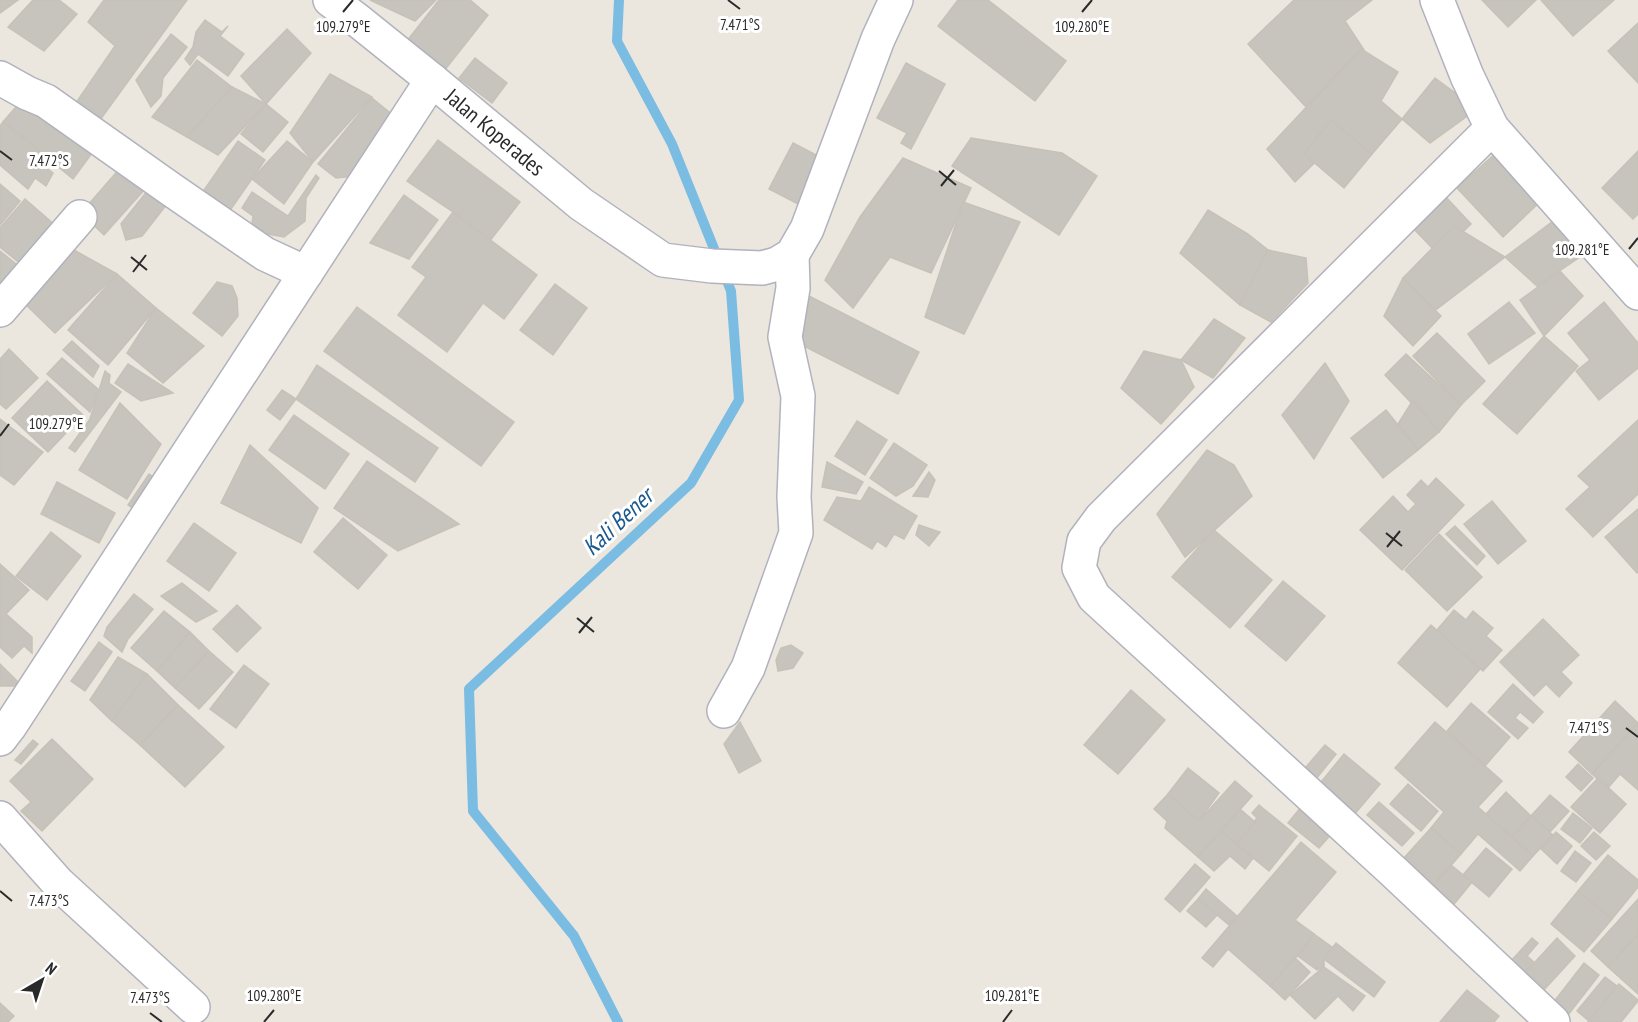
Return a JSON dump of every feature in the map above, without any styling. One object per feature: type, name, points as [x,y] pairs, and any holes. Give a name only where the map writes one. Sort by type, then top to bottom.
[{"type":"street","name":"Jalan Koperades","points":[[330,0],[432,80],[581,204],[663,260],[762,268],[784,259]]},
{"type":"street","points":[[724,711],[748,668],[796,533],[798,396],[785,337],[793,288],[784,259],[807,229],[878,39],[896,0]]},
{"type":"street","points":[[1437,0],[1467,76],[1492,128],[1638,294]]},
{"type":"street","points":[[0,78],[46,101],[265,254],[306,273]]},
{"type":"street","points":[[0,739],[432,80]]},
{"type":"street","points":[[1492,128],[1101,518],[1084,542],[1079,568],[1094,597],[1394,872],[1553,1022]]},
{"type":"street","points":[[0,310],[80,217]]},
{"type":"street","points":[[0,818],[57,883],[194,1007]]},
{"type":"building","points":[[0,0],[18,0],[0,13]]},
{"type":"building","points":[[33,0],[59,0],[77,14],[44,51],[8,27]]},
{"type":"building","points":[[104,0],[187,0],[95,127],[71,110],[115,46],[88,22]]},
{"type":"building","points":[[370,0],[436,0],[415,21]]},
{"type":"building","points":[[439,0],[470,0],[488,15],[444,71],[407,41]]},
{"type":"building","points":[[958,0],[988,0],[1066,61],[1035,101],[938,26]]},
{"type":"building","points":[[1294,0],[1372,0],[1345,21],[1364,50],[1306,107],[1248,44]]},
{"type":"building","points":[[1482,0],[1536,0],[1508,27]]},
{"type":"building","points":[[1541,0],[1614,0],[1573,36]]},
{"type":"building","points":[[205,20],[222,32],[228,26],[220,36],[244,54],[228,76],[198,54],[190,65],[185,59],[193,47],[196,32]]},
{"type":"building","points":[[1638,23],[1638,83],[1608,51]]},
{"type":"building","points":[[287,29],[311,53],[266,104],[241,76]]},
{"type":"building","points":[[171,34],[187,47],[163,78],[161,96],[151,107],[136,80]]},
{"type":"building","points":[[1361,49],[1398,72],[1381,101],[1402,119],[1372,154],[1345,133],[1295,182],[1267,149]]},
{"type":"building","points":[[475,58],[507,83],[492,103],[459,78]]},
{"type":"building","points":[[197,60],[232,87],[187,137],[152,117]]},
{"type":"building","points":[[906,63],[945,84],[911,149],[901,143],[907,133],[877,118]]},
{"type":"building","points":[[330,74],[372,97],[313,162],[290,133]]},
{"type":"building","points":[[1435,78],[1477,109],[1430,143],[1402,119]]},
{"type":"building","points":[[232,87],[266,104],[218,155],[187,137]]},
{"type":"building","points":[[28,93],[98,145],[73,179],[3,122]]},
{"type":"building","points":[[372,98],[399,120],[355,176],[336,178],[318,164]]},
{"type":"building","points":[[266,104],[288,122],[263,152],[241,134]]},
{"type":"building","points":[[1331,120],[1372,154],[1344,188],[1304,154]]},
{"type":"building","points":[[3,122],[51,159],[45,167],[53,173],[46,186],[35,178],[28,189],[0,165],[0,126]]},
{"type":"building","points":[[971,138],[1062,153],[1097,176],[1059,235],[952,166]]},
{"type":"building","points":[[438,140],[520,202],[489,242],[453,212],[407,181]]},
{"type":"building","points":[[238,141],[265,160],[229,212],[202,193]]},
{"type":"building","points":[[287,141],[313,162],[284,204],[252,179]]},
{"type":"building","points":[[793,143],[824,159],[800,205],[769,189]]},
{"type":"building","points":[[1638,151],[1638,214],[1633,219],[1602,188]]},
{"type":"building","points":[[1497,152],[1542,200],[1503,237],[1457,188]]},
{"type":"building","points":[[903,158],[971,188],[931,273],[890,257],[853,308],[825,280],[860,217]]},
{"type":"building","points":[[121,167],[145,189],[104,235],[81,213]]},
{"type":"building","points":[[316,175],[319,178],[306,198],[305,221],[284,237],[251,231],[253,216],[242,208],[252,192],[288,216]]},
{"type":"building","points":[[0,184],[20,201],[0,225]]},
{"type":"building","points":[[152,185],[171,199],[142,236],[126,240],[121,224]]},
{"type":"building","points":[[1443,194],[1471,224],[1439,255],[1410,225]]},
{"type":"building","points":[[404,195],[438,220],[409,259],[370,243]]},
{"type":"building","points":[[25,199],[63,232],[22,265],[0,247],[0,228]]},
{"type":"building","points":[[963,202],[1020,222],[964,334],[925,317]]},
{"type":"building","points":[[1208,210],[1248,234],[1268,250],[1240,305],[1180,253]]},
{"type":"building","points":[[453,212],[537,275],[504,319],[483,303],[447,352],[398,315],[426,277],[412,267]]},
{"type":"building","points":[[1564,213],[1583,255],[1537,286],[1505,257]]},
{"type":"building","points":[[1454,226],[1505,257],[1433,312],[1403,278]]},
{"type":"building","points":[[72,249],[117,274],[55,333],[20,299]]},
{"type":"building","points":[[1268,250],[1306,258],[1308,283],[1271,322],[1240,305]]},
{"type":"building","points":[[0,251],[26,272],[0,303]]},
{"type":"building","points":[[1560,271],[1583,296],[1544,336],[1520,300]]},
{"type":"building","points":[[117,274],[156,308],[108,365],[68,330]]},
{"type":"building","points":[[1403,278],[1441,316],[1413,346],[1384,316]]},
{"type":"building","points":[[217,282],[232,286],[237,298],[238,316],[222,336],[193,313]]},
{"type":"building","points":[[555,284],[587,308],[553,355],[520,330]]},
{"type":"building","points":[[807,295],[919,352],[898,394],[786,337]]},
{"type":"building","points":[[1509,302],[1535,333],[1489,364],[1468,334]]},
{"type":"building","points":[[1604,302],[1638,343],[1638,368],[1599,400],[1576,371],[1590,360],[1568,333]]},
{"type":"building","points":[[357,307],[514,422],[481,466],[324,351]]},
{"type":"building","points":[[156,308],[204,346],[163,383],[127,353]]},
{"type":"building","points":[[1214,319],[1245,338],[1213,378],[1181,360]]},
{"type":"building","points":[[1437,333],[1485,381],[1461,405],[1413,356]]},
{"type":"building","points":[[1544,336],[1578,366],[1517,434],[1483,404]]},
{"type":"building","points":[[72,341],[99,366],[93,377],[63,350]]},
{"type":"building","points":[[9,349],[38,378],[6,409],[0,404],[0,359]]},
{"type":"building","points":[[1144,351],[1181,360],[1194,387],[1161,424],[1121,388]]},
{"type":"building","points":[[1406,354],[1461,405],[1439,432],[1385,375]]},
{"type":"building","points":[[62,358],[99,390],[90,412],[47,374]]},
{"type":"building","points":[[1325,363],[1349,401],[1314,459],[1282,415]]},
{"type":"building","points":[[128,364],[173,393],[141,401],[115,383]]},
{"type":"building","points":[[317,365],[438,448],[415,482],[296,399]]},
{"type":"building","points":[[105,371],[110,375],[109,383],[121,392],[75,452],[69,448],[90,419]]},
{"type":"building","points":[[47,381],[83,415],[48,452],[12,418]]},
{"type":"building","points":[[282,390],[296,399],[280,420],[267,410]]},
{"type":"building","points":[[1413,400],[1439,432],[1418,450],[1398,424]]},
{"type":"building","points":[[120,403],[161,444],[127,499],[79,470]]},
{"type":"building","points":[[1386,410],[1418,450],[1383,478],[1351,438]]},
{"type":"building","points":[[294,415],[349,454],[325,489],[269,450]]},
{"type":"building","points":[[0,419],[43,452],[14,485],[0,475]]},
{"type":"building","points":[[1638,420],[1638,494],[1593,537],[1566,509],[1590,487],[1578,476]]},
{"type":"building","points":[[857,421],[887,440],[865,475],[835,456]]},
{"type":"building","points":[[894,443],[927,465],[913,486],[896,496],[870,478]]},
{"type":"building","points":[[250,445],[318,508],[301,543],[221,503]]},
{"type":"building","points":[[1207,450],[1234,465],[1252,496],[1185,557],[1157,514]]},
{"type":"building","points":[[367,461],[459,524],[398,551],[334,508]]},
{"type":"building","points":[[827,462],[863,482],[856,494],[822,487]]},
{"type":"building","points":[[929,472],[935,480],[928,497],[913,496]]},
{"type":"building","points":[[149,474],[160,482],[139,512],[128,505]]},
{"type":"building","points":[[1436,478],[1464,505],[1402,570],[1360,530],[1393,496],[1408,512],[1416,504],[1407,495],[1421,480],[1428,487]]},
{"type":"building","points":[[57,482],[115,513],[99,543],[41,514]]},
{"type":"building","points":[[869,487],[917,516],[904,539],[894,534],[886,547],[877,541],[872,549],[824,520],[837,497],[861,501]]},
{"type":"building","points":[[1492,501],[1526,541],[1498,564],[1464,524]]},
{"type":"building","points":[[1638,509],[1638,572],[1637,573],[1605,537]]},
{"type":"building","points":[[343,518],[387,555],[358,589],[314,552]]},
{"type":"building","points":[[194,523],[236,553],[209,591],[167,561]]},
{"type":"building","points":[[919,525],[940,532],[929,546],[916,535]]},
{"type":"building","points":[[1455,526],[1485,556],[1477,565],[1446,534]]},
{"type":"building","points":[[1214,530],[1272,580],[1230,628],[1172,577]]},
{"type":"building","points":[[51,532],[81,556],[47,600],[16,576]]},
{"type":"building","points":[[1439,534],[1482,577],[1447,611],[1405,570]]},
{"type":"building","points":[[0,564],[29,590],[6,614],[32,637],[32,653],[24,646],[12,658],[0,647]]},
{"type":"building","points":[[1283,581],[1325,616],[1286,661],[1245,626]]},
{"type":"building","points":[[182,583],[217,611],[196,622],[161,596]]},
{"type":"building","points":[[134,594],[153,609],[128,639],[122,652],[104,636],[107,627]]},
{"type":"building","points":[[237,605],[261,628],[237,652],[213,629]]},
{"type":"building","points":[[1454,610],[1466,620],[1473,611],[1493,628],[1486,636],[1502,650],[1483,671],[1437,630]]},
{"type":"building","points":[[164,611],[190,632],[157,671],[131,648]]},
{"type":"building","points":[[1543,619],[1579,655],[1561,672],[1572,683],[1559,697],[1546,684],[1534,696],[1500,662]]},
{"type":"building","points":[[1431,625],[1480,669],[1447,707],[1398,663]]},
{"type":"building","points":[[190,632],[209,651],[175,688],[157,671]]},
{"type":"building","points":[[99,642],[112,652],[85,691],[71,681]]},
{"type":"building","points":[[791,645],[803,653],[793,668],[778,671],[776,660],[781,648]]},
{"type":"building","points":[[209,651],[233,672],[199,709],[175,688]]},
{"type":"building","points":[[118,657],[147,674],[112,721],[90,700]]},
{"type":"building","points":[[0,664],[22,686],[0,686]]},
{"type":"building","points":[[244,665],[269,684],[236,728],[210,709]]},
{"type":"building","points":[[147,674],[178,705],[140,745],[112,721]]},
{"type":"building","points":[[1513,684],[1543,712],[1533,723],[1520,712],[1515,718],[1528,728],[1518,739],[1488,712]]},
{"type":"building","points":[[1131,690],[1165,720],[1118,774],[1084,745]]},
{"type":"building","points":[[1615,701],[1638,723],[1592,774],[1569,752]]},
{"type":"building","points":[[1471,703],[1510,737],[1485,766],[1447,731]]},
{"type":"building","points":[[178,705],[224,747],[185,787],[140,745]]},
{"type":"building","points":[[740,722],[761,761],[739,773],[724,744]]},
{"type":"building","points":[[1435,722],[1502,781],[1478,807],[1533,856],[1520,871],[1478,834],[1461,854],[1431,828],[1444,812],[1395,768]]},
{"type":"building","points":[[1638,723],[1638,790],[1620,774],[1608,788],[1592,774]]},
{"type":"building","points":[[52,739],[93,779],[42,831],[21,811],[31,802],[10,781]]},
{"type":"building","points":[[33,740],[38,744],[21,764],[15,760]]},
{"type":"building","points":[[1325,745],[1336,754],[1312,784],[1300,774]]},
{"type":"building","points":[[1344,754],[1380,784],[1348,822],[1313,792]]},
{"type":"building","points":[[1578,764],[1593,778],[1581,791],[1566,777]]},
{"type":"building","points":[[1188,768],[1219,793],[1199,821],[1168,794]]},
{"type":"building","points":[[1598,778],[1626,804],[1600,833],[1571,807]]},
{"type":"building","points":[[1235,781],[1252,796],[1198,857],[1165,828],[1167,821],[1154,809],[1168,794],[1199,821]]},
{"type":"building","points":[[1408,784],[1438,811],[1421,831],[1390,804]]},
{"type":"building","points":[[1506,792],[1531,816],[1512,837],[1486,814]]},
{"type":"building","points":[[1550,795],[1569,811],[1550,832],[1531,816]]},
{"type":"building","points":[[1379,802],[1414,833],[1402,846],[1367,815]]},
{"type":"building","points":[[1259,805],[1297,836],[1269,871],[1236,844],[1257,818],[1252,813]]},
{"type":"building","points":[[1302,806],[1334,831],[1319,848],[1288,823]]},
{"type":"building","points":[[1240,809],[1255,822],[1236,844],[1221,831]]},
{"type":"building","points":[[1573,813],[1592,828],[1580,843],[1561,829]]},
{"type":"building","points":[[1531,816],[1553,835],[1533,856],[1512,837]]},
{"type":"building","points":[[1431,828],[1461,854],[1424,896],[1394,869]]},
{"type":"building","points":[[1221,831],[1253,858],[1245,869],[1230,856],[1214,871],[1198,857]]},
{"type":"building","points":[[1556,832],[1572,846],[1557,864],[1541,849]]},
{"type":"building","points":[[1594,832],[1610,846],[1596,860],[1581,846]]},
{"type":"building","points":[[1301,842],[1336,872],[1295,920],[1314,934],[1298,956],[1270,986],[1228,949],[1213,967],[1202,958]]},
{"type":"building","points":[[1486,848],[1512,869],[1489,897],[1463,875]]},
{"type":"building","points":[[1575,851],[1591,863],[1576,882],[1561,871]]},
{"type":"building","points":[[1608,855],[1638,880],[1638,887],[1612,919],[1578,891]]},
{"type":"building","points":[[1195,864],[1210,877],[1180,912],[1165,899]]},
{"type":"building","points":[[1451,865],[1472,882],[1446,914],[1424,896]]},
{"type":"building","points":[[1206,889],[1237,916],[1229,925],[1198,899]]},
{"type":"building","points":[[1578,891],[1612,919],[1584,952],[1551,924]]},
{"type":"building","points":[[1198,899],[1217,915],[1206,927],[1187,911]]},
{"type":"building","points":[[1638,899],[1638,934],[1608,967],[1591,951]]},
{"type":"building","points":[[1314,934],[1333,948],[1324,959],[1324,967],[1317,970],[1298,956]]},
{"type":"building","points":[[1638,934],[1638,994],[1608,967]]},
{"type":"building","points":[[1532,938],[1538,943],[1527,956],[1534,962],[1525,973],[1511,961]]},
{"type":"building","points":[[1557,938],[1575,956],[1543,991],[1525,973]]},
{"type":"building","points":[[1336,943],[1385,982],[1374,997],[1324,959]]},
{"type":"building","points":[[1295,958],[1310,972],[1285,1000],[1270,986]]},
{"type":"building","points":[[1584,963],[1599,975],[1568,1015],[1553,1003]]},
{"type":"building","points":[[1324,967],[1365,996],[1353,1011],[1338,996],[1315,1019],[1290,995]]},
{"type":"building","points":[[1605,977],[1617,986],[1589,1021],[1577,1011]]},
{"type":"building","points":[[1619,984],[1638,1000],[1621,1022],[1588,1022]]},
{"type":"building","points":[[1467,990],[1499,1016],[1494,1022],[1440,1022]]},
{"type":"building","points":[[0,1003],[14,1016],[8,1022],[0,1022]]},
{"type":"waterway","name":"Kali Bener","points":[[618,1022],[574,936],[473,811],[469,689],[691,483],[739,400],[731,291],[672,144],[617,41],[619,0]]}]
